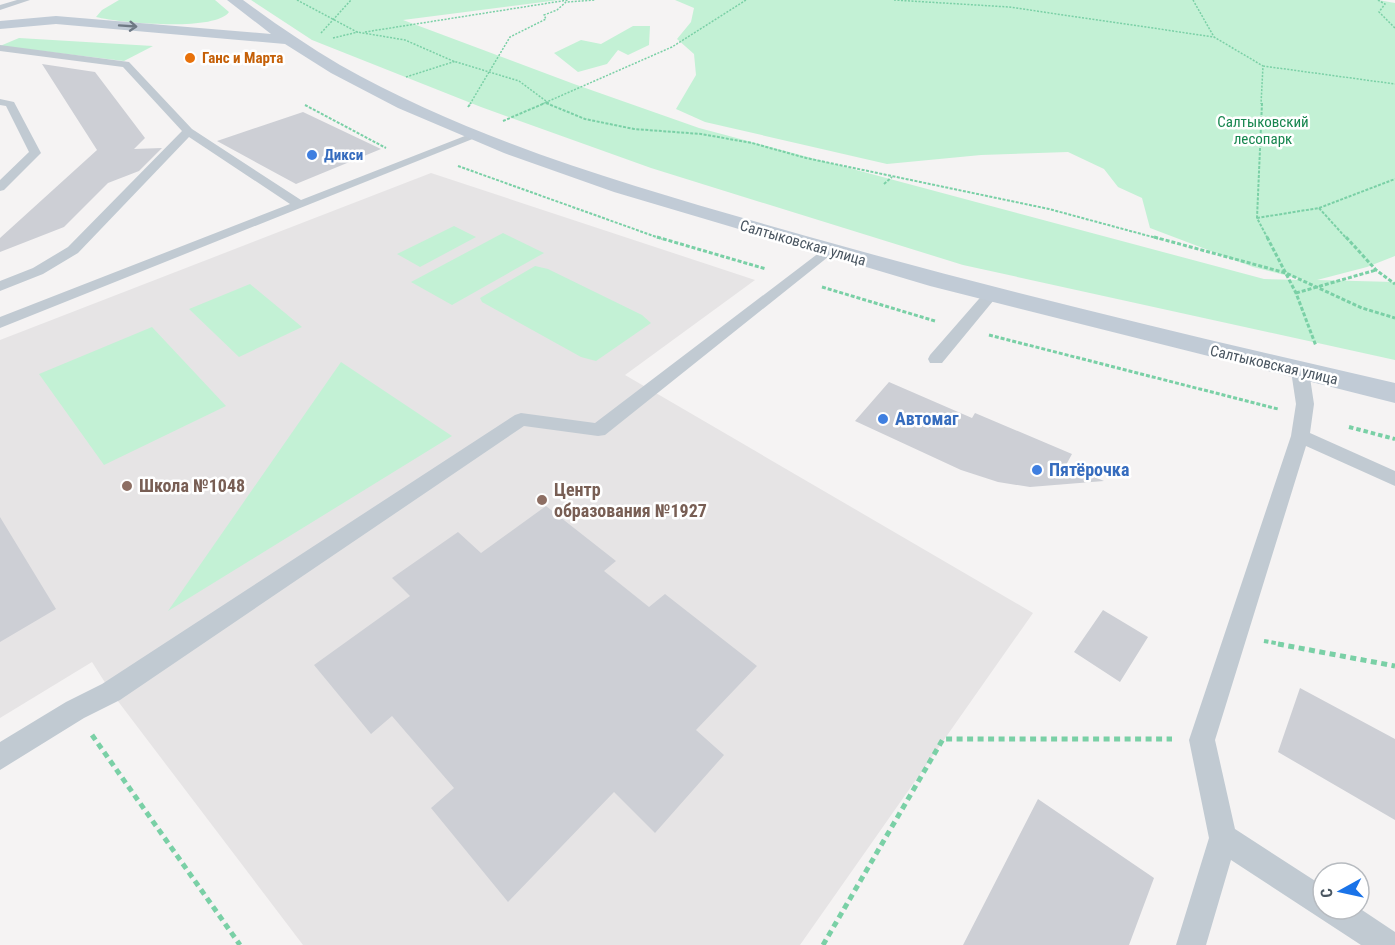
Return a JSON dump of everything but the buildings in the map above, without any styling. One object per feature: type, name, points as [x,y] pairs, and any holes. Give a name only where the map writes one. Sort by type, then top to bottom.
[{"type":"street","name":"Салтыковская улица","points":[[162,28],[217,26],[237,19],[243,13],[239,4]]},
{"type":"street","name":"Салтыковская улица","points":[[239,4],[295,45],[378,91],[488,129],[632,191],[828,250],[990,295],[1309,360],[1395,393]]},
{"type":"street","points":[[0,25],[90,7],[80,18],[83,21],[94,23]]},
{"type":"street","points":[[29,21],[94,23],[259,35],[295,45]]},
{"type":"lane","points":[[0,8],[26,0]]},
{"type":"lane","points":[[0,48],[126,64],[188,131],[300,205]]},
{"type":"lane","points":[[0,102],[10,104],[35,153],[0,187]]},
{"type":"lane","points":[[0,323],[488,129]]},
{"type":"lane","points":[[0,286],[38,271],[73,250],[188,131]]},
{"type":"lane","points":[[0,757],[75,710],[111,692],[521,419],[598,430],[828,250]]},
{"type":"lane","points":[[936,359],[990,295]]},
{"type":"lane","points":[[1191,945],[1223,838],[1202,740],[1301,426],[1309,360]]},
{"type":"lane","points":[[1301,426],[1395,479]]},
{"type":"lane","points":[[1223,838],[1311,895]]},
{"type":"lane","points":[[1351,921],[1388,945]]},
{"type":"path","points":[[297,0],[357,33],[405,40],[488,73],[519,81],[545,102],[585,119],[618,126],[701,134],[752,143],[892,177],[1049,209],[1286,273],[1362,308],[1395,318]]},
{"type":"path","points":[[332,20],[351,0]]},
{"type":"path","points":[[357,33],[567,1],[595,0]]},
{"type":"path","points":[[488,129],[672,47],[746,0]]},
{"type":"path","points":[[894,0],[1009,7],[1214,37],[1263,66],[1395,84]]},
{"type":"path","points":[[1193,0],[1214,37]]},
{"type":"path","points":[[1378,0],[1385,4],[1379,12],[1395,28]]},
{"type":"path","points":[[466,111],[510,37],[546,19],[544,15],[557,10],[567,1]]},
{"type":"path","points":[[404,78],[456,61]]},
{"type":"path","points":[[1263,66],[1257,218],[1296,293],[1309,360]]},
{"type":"path","points":[[305,105],[411,161]]},
{"type":"path","points":[[429,154],[526,192],[645,234],[962,329],[1301,426],[1395,439]]},
{"type":"path","points":[[884,184],[892,177]]},
{"type":"path","points":[[1257,218],[1318,208],[1395,179]]},
{"type":"path","points":[[526,192],[534,187]]},
{"type":"path","points":[[1318,208],[1377,270],[1395,284]]},
{"type":"path","points":[[1296,293],[1377,270]]},
{"type":"path","points":[[1234,636],[1395,666]]},
{"type":"path","points":[[75,710],[240,945]]},
{"type":"path","points":[[823,945],[943,739],[1202,740]]},
{"type":"shaded area","name":"Центр образования №1927","points":[[431,173],[755,280],[625,375],[1033,613],[800,945],[303,945],[111,692],[92,662],[0,718],[0,340]]},
{"type":"green space","points":[[119,0],[215,0],[229,12],[220,18],[206,22],[187,24],[125,22],[96,17],[102,10]]},
{"type":"green space","name":"Салтыковский лесопарк","points":[[251,0],[559,0],[403,20],[699,128],[1264,279],[1304,280],[1253,267],[1150,228],[1142,198],[1118,187],[1104,169],[1068,152],[981,155],[887,164],[705,122],[676,109],[696,75],[694,54],[677,39],[691,22],[694,8],[675,0],[1378,0],[1395,3],[1395,256],[1367,267],[1317,280],[1395,282],[1395,360],[963,265],[651,168],[481,107],[312,40]]},
{"type":"green space","points":[[633,26],[650,26],[649,45],[628,55],[618,50],[607,64],[578,72],[554,53],[581,40],[601,44]]},
{"type":"green space","points":[[19,38],[153,46],[124,61],[0,46]]},
{"type":"green space","points":[[454,226],[476,237],[420,267],[397,254]]},
{"type":"green space","points":[[503,233],[544,253],[452,305],[411,282]]},
{"type":"green space","points":[[535,266],[548,269],[642,315],[651,323],[596,361],[581,357],[482,302],[480,298]]},
{"type":"green space","points":[[250,284],[302,327],[239,357],[189,309]]},
{"type":"green space","points":[[152,327],[226,406],[104,465],[39,374]]},
{"type":"green space","points":[[341,362],[452,436],[168,611]]},
{"type":"place","name":"Ганс и Марта","points":[[190,58]]},
{"type":"place","name":"Дикси","points":[[312,155]]},
{"type":"place","name":"Автомаг","points":[[883,419]]},
{"type":"place","name":"Пятёрочка","points":[[1037,470]]},
{"type":"place","name":"Школа №1048","points":[[127,486]]},
{"type":"place","name":"Центр образования №1927","points":[[542,500]]}]
